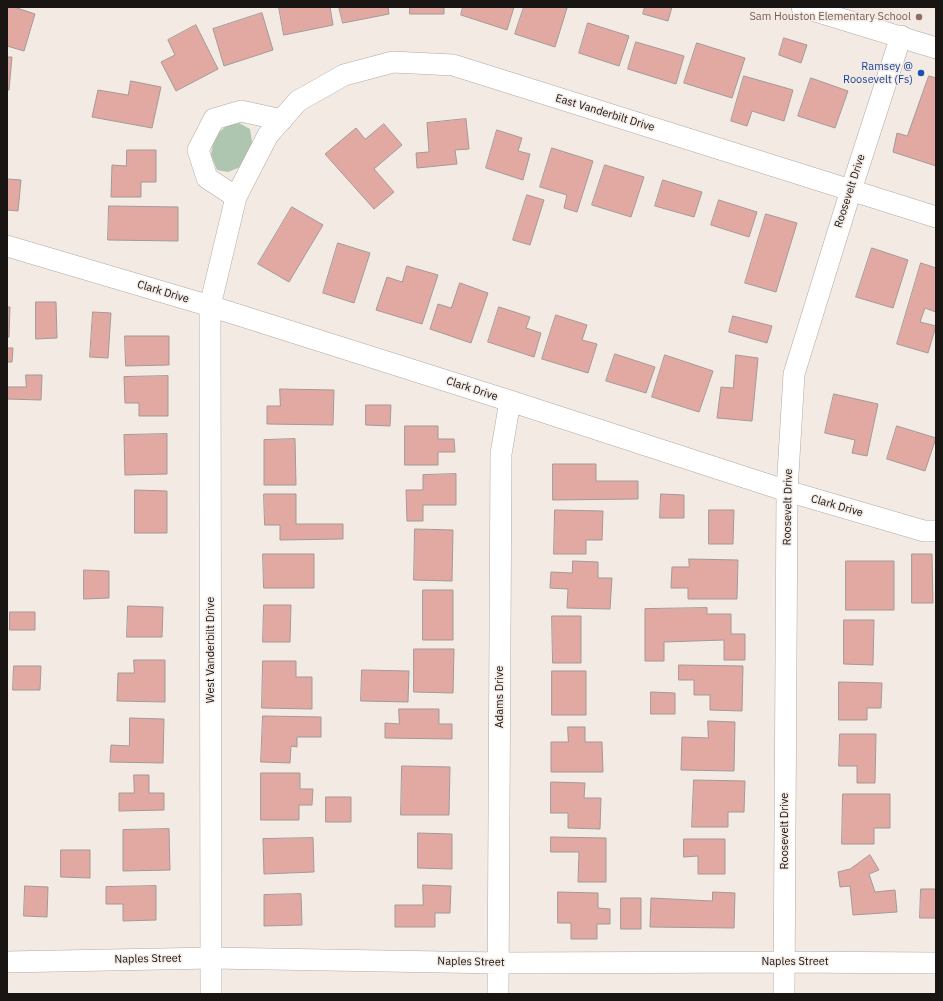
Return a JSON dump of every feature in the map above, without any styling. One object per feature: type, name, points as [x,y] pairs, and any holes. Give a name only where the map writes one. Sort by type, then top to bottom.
[{"type":"street","points":[[802,7],[901,36],[936,48]]},
{"type":"street","name":"Roosevelt Drive","points":[[784,994],[787,491],[794,374],[901,36]]},
{"type":"street","name":"East Vanderbilt Drive","points":[[210,306],[236,197],[268,135],[298,102],[344,76],[393,62],[453,65],[936,217]]},
{"type":"street","points":[[236,197],[207,178],[198,150],[214,119],[241,111],[282,120]]},
{"type":"street","name":"Clark Drive","points":[[7,246],[210,306],[787,491],[924,531],[936,531]]},
{"type":"street","name":"West Vanderbilt Drive","points":[[210,306],[211,994]]},
{"type":"street","name":"Adams Drive","points":[[498,994],[501,454],[510,401]]},
{"type":"street","name":"Naples Street","points":[[7,962],[212,958],[499,963],[936,963]]},
{"type":"green space","points":[[239,123],[250,129],[253,148],[243,166],[228,172],[217,170],[211,155],[214,137],[226,126]]},
{"type":"building","points":[[7,7],[14,7],[35,14],[24,51],[7,46]]},
{"type":"building","points":[[279,7],[330,7],[333,25],[284,35]]},
{"type":"building","points":[[339,7],[388,7],[389,14],[343,23]]},
{"type":"building","points":[[410,7],[444,7],[444,14],[410,14]]},
{"type":"building","points":[[463,7],[514,7],[507,30],[461,15]]},
{"type":"building","points":[[524,7],[567,8],[555,47],[515,34]]},
{"type":"building","points":[[645,7],[672,7],[668,21],[643,14]]},
{"type":"building","points":[[262,13],[273,50],[224,66],[213,29]]},
{"type":"building","points":[[588,23],[629,36],[619,66],[579,53]]},
{"type":"building","points":[[196,25],[218,69],[176,91],[161,62],[175,55],[168,40]]},
{"type":"building","points":[[784,38],[807,45],[801,63],[779,55]]},
{"type":"building","points":[[636,42],[684,56],[676,84],[628,69]]},
{"type":"building","points":[[697,43],[745,58],[732,98],[684,83]]},
{"type":"building","points":[[7,57],[12,57],[9,90],[7,90]]},
{"type":"building","points":[[744,76],[793,90],[784,121],[752,111],[747,126],[731,121]]},
{"type":"building","points":[[929,76],[936,78],[936,166],[893,152],[897,133],[907,136]]},
{"type":"building","points":[[811,78],[848,91],[835,128],[798,116]]},
{"type":"building","points":[[131,81],[161,87],[152,128],[92,117],[98,90],[128,95]]},
{"type":"building","points":[[466,119],[469,149],[455,150],[457,164],[417,168],[416,153],[429,152],[427,123]]},
{"type":"building","points":[[384,124],[402,145],[374,169],[394,192],[374,209],[325,154],[356,128],[365,139]]},
{"type":"building","points":[[497,130],[522,138],[518,151],[530,154],[523,180],[486,168]]},
{"type":"building","points":[[552,148],[593,161],[577,212],[564,208],[567,195],[540,187]]},
{"type":"building","points":[[127,150],[156,150],[156,182],[141,182],[141,197],[111,197],[112,165],[126,166]]},
{"type":"building","points":[[605,165],[644,177],[631,217],[592,205]]},
{"type":"building","points":[[7,179],[21,180],[18,211],[7,210]]},
{"type":"building","points":[[663,180],[702,192],[694,217],[655,206]]},
{"type":"building","points":[[527,195],[544,200],[530,245],[513,240]]},
{"type":"building","points":[[719,200],[757,212],[749,237],[711,225]]},
{"type":"building","points":[[109,206],[178,207],[178,241],[108,240]]},
{"type":"building","points":[[292,207],[323,225],[289,282],[258,264]]},
{"type":"building","points":[[766,214],[797,223],[776,292],[745,283]]},
{"type":"building","points":[[338,243],[370,253],[354,303],[323,293]]},
{"type":"building","points":[[872,248],[908,260],[893,308],[856,297]]},
{"type":"building","points":[[921,263],[936,268],[936,312],[925,308],[920,322],[936,326],[928,353],[897,344]]},
{"type":"building","points":[[407,266],[438,275],[422,324],[376,310],[387,277],[402,282]]},
{"type":"building","points":[[460,283],[488,293],[471,343],[430,329],[438,304],[451,308]]},
{"type":"building","points":[[36,302],[56,302],[57,338],[36,339]]},
{"type":"building","points":[[7,307],[10,307],[9,337],[7,337]]},
{"type":"building","points":[[499,307],[530,317],[526,328],[541,333],[534,357],[488,342]]},
{"type":"building","points":[[93,312],[111,313],[108,358],[90,357]]},
{"type":"building","points":[[556,315],[587,325],[582,340],[597,344],[588,373],[542,359]]},
{"type":"building","points":[[733,316],[772,326],[767,343],[729,332]]},
{"type":"building","points":[[125,336],[169,336],[169,365],[126,366]]},
{"type":"building","points":[[7,348],[13,348],[12,362],[7,362]]},
{"type":"building","points":[[615,354],[655,367],[646,393],[606,381]]},
{"type":"building","points":[[665,355],[713,371],[699,412],[652,397]]},
{"type":"building","points":[[736,355],[758,358],[752,421],[717,418],[721,387],[733,388]]},
{"type":"building","points":[[26,375],[42,375],[41,400],[7,399],[7,387],[26,387]]},
{"type":"building","points":[[168,376],[168,416],[139,416],[139,403],[125,403],[124,377]]},
{"type":"building","points":[[280,389],[334,390],[333,425],[267,424],[267,406],[280,406]]},
{"type":"building","points":[[834,394],[878,404],[867,456],[852,453],[855,440],[825,433]]},
{"type":"building","points":[[366,405],[391,405],[390,426],[366,425]]},
{"type":"building","points":[[405,426],[438,426],[438,439],[454,439],[455,452],[438,452],[438,465],[405,465]]},
{"type":"building","points":[[897,426],[936,438],[925,471],[887,459]]},
{"type":"building","points":[[167,434],[167,474],[125,475],[124,435]]},
{"type":"building","points":[[295,439],[296,485],[264,485],[264,440]]},
{"type":"building","points":[[553,464],[596,464],[596,481],[638,481],[638,499],[553,500]]},
{"type":"building","points":[[456,474],[456,505],[423,505],[423,521],[407,521],[406,490],[423,490],[423,475]]},
{"type":"building","points":[[135,490],[167,491],[167,533],[135,533]]},
{"type":"building","points":[[264,494],[296,494],[296,524],[343,524],[343,539],[280,540],[280,525],[265,525]]},
{"type":"building","points":[[661,494],[684,495],[684,518],[660,518]]},
{"type":"building","points":[[555,510],[603,511],[602,540],[586,540],[586,554],[554,554]]},
{"type":"building","points":[[709,510],[734,510],[733,544],[709,544]]},
{"type":"building","points":[[415,529],[453,530],[452,581],[414,580]]},
{"type":"building","points":[[263,554],[314,554],[314,588],[264,588]]},
{"type":"building","points":[[912,554],[932,554],[933,603],[912,603]]},
{"type":"building","points":[[689,559],[738,560],[737,599],[688,599],[688,588],[671,588],[672,567],[689,567]]},
{"type":"building","points":[[573,561],[598,562],[598,578],[612,578],[610,609],[567,608],[568,589],[550,588],[551,572],[572,573]]},
{"type":"building","points":[[846,561],[894,561],[894,610],[846,610]]},
{"type":"building","points":[[84,570],[109,571],[109,598],[84,599]]},
{"type":"building","points":[[423,590],[453,590],[453,640],[423,640]]},
{"type":"building","points":[[264,605],[291,605],[290,642],[263,642]]},
{"type":"building","points":[[128,606],[163,607],[162,637],[127,637]]},
{"type":"building","points":[[707,608],[707,614],[731,614],[731,634],[745,634],[745,660],[724,660],[724,640],[664,642],[664,661],[645,661],[645,609]]},
{"type":"building","points":[[10,612],[35,612],[35,630],[10,630]]},
{"type":"building","points":[[552,616],[581,616],[581,663],[553,663]]},
{"type":"building","points":[[844,620],[874,620],[873,665],[844,664]]},
{"type":"building","points":[[414,649],[454,649],[453,693],[414,692]]},
{"type":"building","points":[[134,660],[165,660],[165,702],[117,701],[118,673],[134,673]]},
{"type":"building","points":[[263,661],[296,661],[296,677],[312,677],[312,709],[262,708]]},
{"type":"building","points":[[679,665],[743,666],[742,711],[710,710],[710,695],[694,695],[694,680],[679,680]]},
{"type":"building","points":[[14,666],[41,666],[40,690],[13,690]]},
{"type":"building","points":[[362,670],[409,671],[408,702],[361,701]]},
{"type":"building","points":[[552,671],[586,671],[586,715],[552,715]]},
{"type":"building","points":[[839,682],[882,683],[881,708],[867,708],[867,720],[839,720]]},
{"type":"building","points":[[651,692],[675,693],[675,714],[651,714]]},
{"type":"building","points":[[399,709],[439,709],[439,724],[452,724],[452,739],[385,738],[385,723],[399,724]]},
{"type":"building","points":[[263,716],[321,717],[321,737],[297,737],[297,747],[291,746],[290,763],[261,762]]},
{"type":"building","points":[[130,718],[164,719],[163,763],[110,762],[111,745],[129,746]]},
{"type":"building","points":[[708,721],[735,722],[734,771],[681,770],[682,737],[708,738]]},
{"type":"building","points":[[568,727],[585,727],[585,742],[602,742],[603,772],[551,772],[551,742],[568,742]]},
{"type":"building","points":[[840,734],[876,734],[875,783],[857,783],[857,766],[839,766]]},
{"type":"building","points":[[402,766],[450,767],[449,815],[401,815]]},
{"type":"building","points":[[261,773],[300,773],[300,789],[313,789],[312,805],[299,805],[299,820],[261,820]]},
{"type":"building","points":[[134,775],[149,775],[149,793],[164,793],[164,810],[119,811],[119,793],[134,793]]},
{"type":"building","points":[[694,780],[745,781],[744,812],[728,812],[728,827],[692,827]]},
{"type":"building","points":[[551,782],[585,783],[584,798],[601,798],[600,829],[568,828],[568,813],[551,813]]},
{"type":"building","points":[[843,794],[890,794],[890,828],[874,828],[874,844],[842,844]]},
{"type":"building","points":[[326,797],[351,797],[351,822],[326,822]]},
{"type":"building","points":[[169,829],[170,870],[123,871],[123,830]]},
{"type":"building","points":[[418,833],[452,834],[452,869],[418,868]]},
{"type":"building","points":[[551,837],[606,838],[606,882],[578,882],[579,852],[551,852]]},
{"type":"building","points":[[313,838],[314,872],[264,874],[263,839]]},
{"type":"building","points":[[684,839],[725,839],[725,874],[698,874],[698,856],[684,857]]},
{"type":"building","points":[[61,850],[90,850],[90,878],[61,877]]},
{"type":"building","points":[[870,855],[879,870],[869,874],[875,892],[895,890],[897,912],[853,915],[850,886],[840,887],[838,872],[850,869]]},
{"type":"building","points":[[423,885],[451,886],[450,913],[435,913],[435,927],[395,927],[395,905],[423,905]]},
{"type":"building","points":[[25,886],[48,887],[47,917],[24,916]]},
{"type":"building","points":[[156,886],[156,920],[123,921],[123,904],[106,904],[106,887]]},
{"type":"building","points":[[921,889],[936,889],[936,918],[920,918]]},
{"type":"building","points":[[558,892],[598,893],[598,908],[610,909],[610,924],[597,924],[597,939],[571,939],[571,923],[558,923]]},
{"type":"building","points":[[713,892],[735,893],[734,928],[650,927],[651,898],[712,901]]},
{"type":"building","points":[[301,894],[302,925],[264,926],[264,895]]},
{"type":"building","points":[[621,898],[641,898],[641,929],[621,929]]},
{"type":"place","name":"Sam Houston Elementary School","points":[[919,17]]},
{"type":"place","name":"Ramsey @ Roosevelt (Fs)","points":[[921,73]]}]
